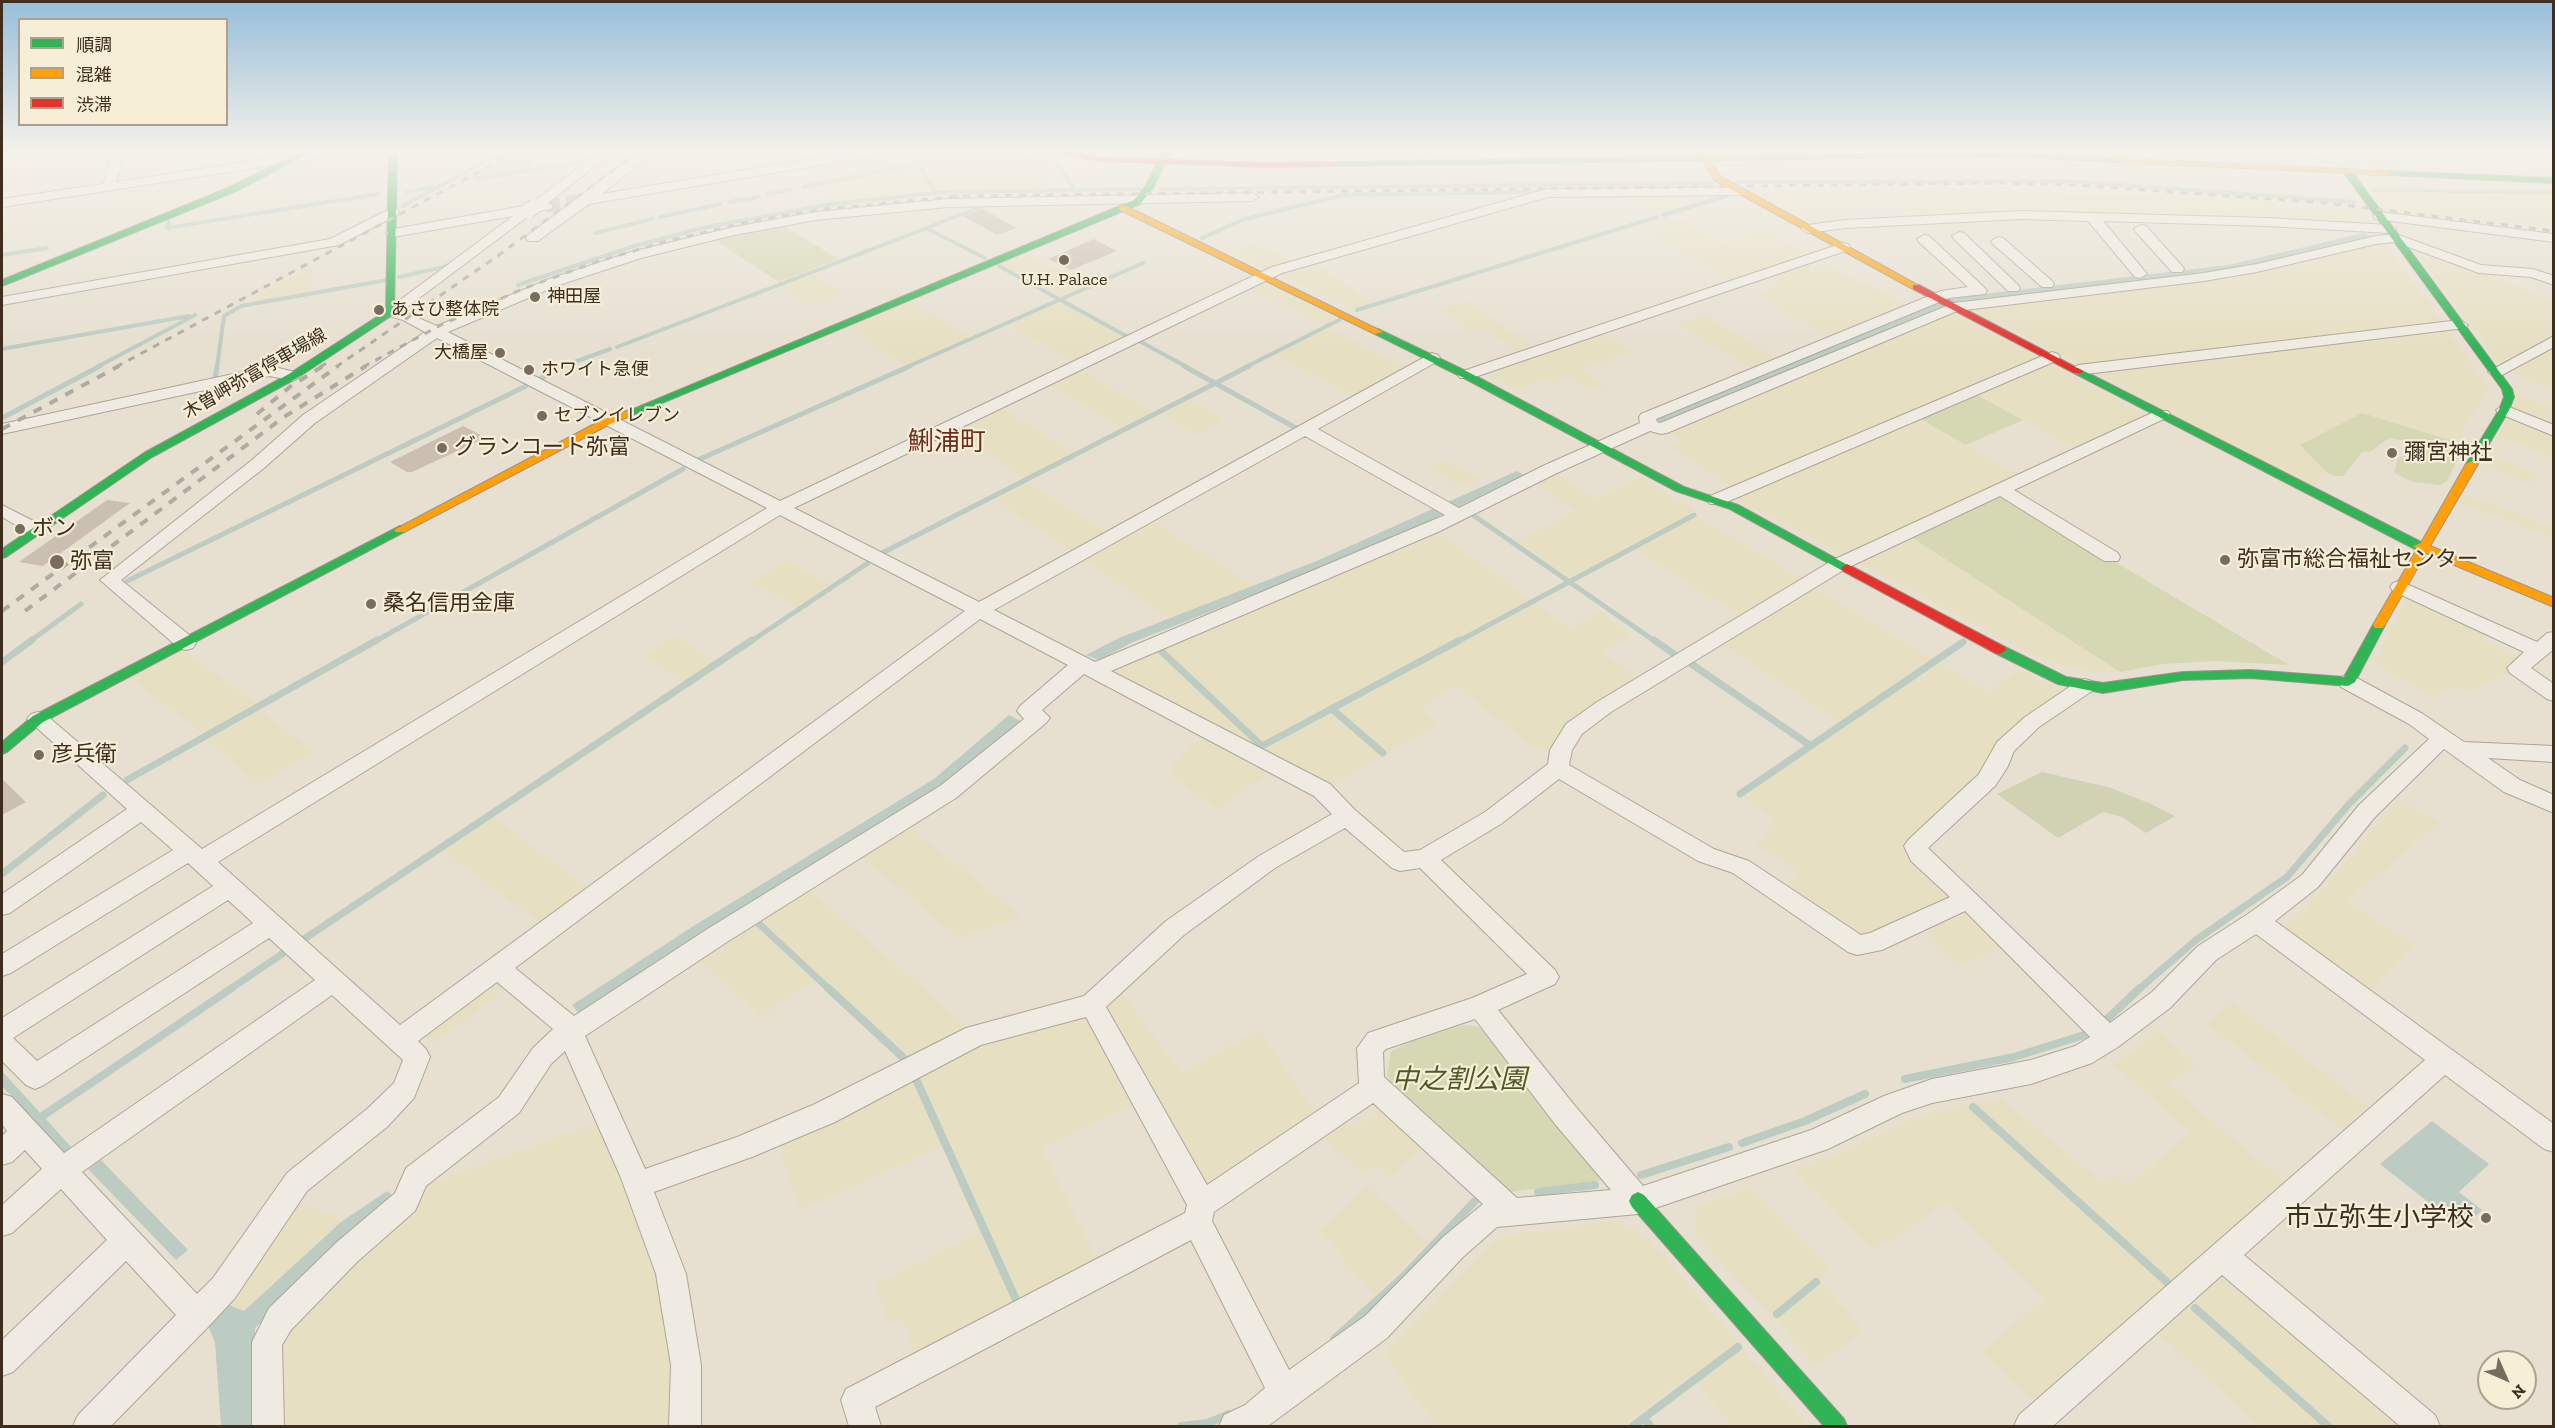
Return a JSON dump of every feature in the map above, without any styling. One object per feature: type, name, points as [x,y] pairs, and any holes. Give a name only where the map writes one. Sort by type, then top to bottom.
[{"type":"main road","points":[[2,283],[165,217]]},
{"type":"main road","points":[[391,312],[392,217]]},
{"type":"main road","points":[[2,749],[38,719],[608,421],[1102,217]]},
{"type":"main road","points":[[1141,217],[1466,375],[1680,489],[1716,500],[2043,672],[2063,681],[2103,688],[2183,676],[2251,674],[2348,682],[2509,398],[2507,389],[2496,372],[2380,217]]},
{"type":"main road","points":[[1786,217],[1946,303],[2423,548],[2552,601]]},
{"type":"main road","name":"木曽岬弥富停車場線","points":[[2,554],[148,455],[293,376],[391,312]]},
{"type":"main road","points":[[1638,1201],[1837,1426]]},
{"type":"street","points":[[2,301],[334,242],[383,217]]},
{"type":"street","points":[[393,233],[485,217]]},
{"type":"street","points":[[391,312],[524,217]]},
{"type":"street","points":[[533,238],[563,217]]},
{"type":"street","points":[[186,643],[109,580],[258,464],[309,419],[435,332],[492,307],[594,268],[685,242],[762,225],[820,217]]},
{"type":"street","points":[[2,966],[195,856],[779,508],[1277,270],[1464,217]]},
{"type":"street","points":[[1808,229],[1845,224],[1996,217]]},
{"type":"street","points":[[2062,217],[2267,222],[2392,234],[2479,269],[2533,273],[2553,281]]},
{"type":"street","points":[[2092,217],[2140,274]]},
{"type":"street","points":[[2385,217],[2553,238]]},
{"type":"street","points":[[2141,229],[2177,269]]},
{"type":"street","points":[[1946,303],[1946,294],[2140,274],[2376,240],[2392,234]]},
{"type":"street","points":[[1959,236],[2013,288]]},
{"type":"street","points":[[1924,239],[1980,291]]},
{"type":"street","points":[[1998,241],[2047,284]]},
{"type":"street","points":[[1466,375],[1843,247]]},
{"type":"street","points":[[268,1426],[267,1342],[280,1319],[347,1252],[405,1202],[416,1177],[509,1105],[542,1056],[570,1032],[718,935],[948,792],[1039,718],[1027,711],[1088,668],[1134,652],[1432,528],[1450,510],[1649,425],[1661,429],[1946,303],[2204,277],[2291,252]]},
{"type":"street","points":[[391,312],[408,317],[1322,790],[1347,816],[1400,862],[1425,858],[1494,818],[1558,768],[1561,750],[1574,729],[1604,706],[1840,564],[2162,414]]},
{"type":"street","points":[[2078,370],[2460,325]]},
{"type":"street","points":[[2496,372],[2553,340]]},
{"type":"street","points":[[1716,500],[2052,357]]},
{"type":"street","points":[[400,1040],[978,611],[1432,358]]},
{"type":"street","points":[[2,429],[270,371],[293,376]]},
{"type":"street","points":[[2504,410],[2553,431]]},
{"type":"street","points":[[2,438],[28,424]]},
{"type":"street","points":[[1306,429],[1450,510]]},
{"type":"street","points":[[2000,489],[2111,557]]},
{"type":"street","points":[[2,510],[37,530]]},
{"type":"street","points":[[2400,587],[2546,644],[2517,668],[2553,694]]},
{"type":"street","points":[[2348,682],[2416,719],[2512,786],[2553,805]]},
{"type":"street","points":[[2085,686],[2032,722],[2005,747],[1996,768],[1987,780],[1916,846],[1919,855],[1968,899],[2109,1039]]},
{"type":"street","points":[[38,719],[230,887],[417,1057],[405,1090],[377,1118],[297,1182],[224,1288],[89,1426]]},
{"type":"street","points":[[1252,1423],[1284,1393],[1376,1327],[1453,1247],[1491,1214],[1638,1201],[1818,1140],[1894,1104],[1932,1090],[2040,1070],[2083,1055],[2109,1039],[2161,1000],[2207,953],[2257,921],[2310,881],[2367,811],[2425,753],[2452,744],[2553,754]]},
{"type":"street","points":[[1558,768],[1706,855],[1742,867],[1857,945],[1873,943],[1968,899]]},
{"type":"street","points":[[2,906],[142,810]]},
{"type":"street","points":[[638,1185],[742,1148],[825,1113],[975,1036],[1092,1005],[1175,928],[1267,862],[1347,816]]},
{"type":"street","points":[[1425,858],[1546,977],[1480,1006],[1377,1041],[1370,1048],[1371,1081],[1384,1098],[1512,1212]]},
{"type":"street","points":[[2,1031],[230,887]]},
{"type":"street","points":[[2257,921],[2553,1140]]},
{"type":"street","points":[[2,1044],[35,1077],[271,924]]},
{"type":"street","points":[[497,968],[567,1025],[638,1185],[671,1274],[686,1365],[685,1426]]},
{"type":"street","points":[[2,1223],[62,1170],[334,980]]},
{"type":"street","points":[[1092,1005],[1199,1213],[1284,1393]]},
{"type":"street","points":[[1480,1006],[1565,1115],[1638,1201]]},
{"type":"street","points":[[2030,1426],[2444,1059]]},
{"type":"street","points":[[865,1426],[857,1400],[1199,1213],[1376,1086]]},
{"type":"street","points":[[2,1106],[197,1316]]},
{"type":"street","points":[[2,1153],[26,1132]]},
{"type":"street","points":[[2,1361],[127,1240]]},
{"type":"street","points":[[2221,1255],[2424,1426]]},
{"type":"shaded area","points":[[1793,217],[1841,217],[1846,223],[1810,226]]},
{"type":"shaded area","points":[[1919,217],[1967,217],[1921,219]]},
{"type":"shaded area","points":[[2102,217],[2367,217],[2373,223],[2368,223],[2369,225]]},
{"type":"shaded area","points":[[2465,217],[2553,217],[2553,227]]},
{"type":"shaded area","points":[[1658,218],[1687,223],[1716,240],[1727,241],[1766,232],[1811,255],[1734,281],[1635,225]]},
{"type":"shaded area","points":[[1966,219],[1984,234],[1951,236],[1931,221]]},
{"type":"shaded area","points":[[2364,233],[2373,237],[2243,268],[2123,285],[1957,302],[1663,424],[1655,419],[1950,298],[2228,265]]},
{"type":"shaded area","points":[[2383,241],[2444,324],[2085,366],[1970,310],[1972,306]]},
{"type":"shaded area","points":[[1254,244],[1296,263],[1268,270],[1232,253]]},
{"type":"shaded area","points":[[2413,248],[2553,300],[2553,336],[2501,365]]},
{"type":"shaded area","points":[[1026,253],[1089,285],[1062,297],[999,264]]},
{"type":"shaded area","points":[[1816,258],[1907,306],[1832,338],[1757,294],[1781,285],[1765,275]]},
{"type":"shaded area","points":[[1315,262],[1371,303],[1356,310],[1279,275]]},
{"type":"shaded area","points":[[311,266],[311,293],[240,305]]},
{"type":"shaded area","points":[[812,273],[844,292],[812,305],[781,285]]},
{"type":"shaded area","points":[[1260,284],[1268,284],[1339,319],[1326,325],[1250,289]]},
{"type":"shaded area","points":[[910,300],[970,337],[907,365],[846,327]]},
{"type":"shaded area","points":[[1060,301],[1130,339],[1077,364],[1007,324]]},
{"type":"shaded area","points":[[1467,301],[1536,347],[1521,353],[1480,328],[1470,331],[1440,310]]},
{"type":"shaded area","points":[[1949,313],[2042,359],[1736,490],[1670,446],[1681,440],[1669,430]]},
{"type":"shaded area","points":[[1705,315],[1777,358],[1777,361],[1752,369],[1678,324]]},
{"type":"shaded area","points":[[1327,328],[1407,368],[1356,396],[1275,355]]},
{"type":"shaded area","points":[[2447,330],[2489,389],[2459,438],[2454,438],[2459,443],[2362,413],[2301,445],[2328,473],[2311,488],[2093,371]]},
{"type":"shaded area","points":[[1602,332],[1632,352],[1582,369],[1605,386],[1593,391],[1566,377],[1553,384],[1543,379],[1519,392],[1486,374],[1489,371]]},
{"type":"shaded area","points":[[2553,344],[2553,390],[2507,371]]},
{"type":"shaded area","points":[[2045,362],[2147,415],[2075,448],[1973,393]]},
{"type":"shaded area","points":[[1079,369],[1153,412],[1122,428],[1049,384]]},
{"type":"shaded area","points":[[2515,393],[2543,404],[2553,399],[2553,429],[2514,412]]},
{"type":"shaded area","points":[[1188,399],[1226,421],[1197,435],[1164,416],[1168,414],[1164,412]]},
{"type":"shaded area","points":[[1000,407],[1075,453],[1024,479],[950,430]]},
{"type":"shaded area","points":[[1917,417],[2019,475],[1844,555],[1731,497]]},
{"type":"shaded area","points":[[2508,417],[2553,435],[2553,459],[2498,435]]},
{"type":"shaded area","points":[[2489,455],[2499,457],[2537,475],[2530,484],[2483,466]]},
{"type":"shaded area","points":[[1447,460],[1482,479],[1463,488],[1430,469]]},
{"type":"shaded area","points":[[1517,471],[1524,475],[1379,545],[1131,643],[1099,660],[1086,655],[1119,638],[1319,560]]},
{"type":"shaded area","points":[[1554,472],[1596,499],[1639,477],[1693,509],[1699,517],[1803,579],[1741,617],[1631,546],[1569,580],[1515,542],[1575,511],[1535,483]]},
{"type":"shaded area","points":[[1026,481],[1110,535],[1076,554],[993,498]]},
{"type":"shaded area","points":[[2466,494],[2553,527],[2553,538],[2461,503]]},
{"type":"shaded area","points":[[1152,520],[1254,585],[1169,619],[1082,559]]},
{"type":"shaded area","points":[[1441,534],[1570,628],[1600,612],[1632,635],[1603,652],[1640,679],[1555,752],[1533,747],[1457,686],[1421,708],[1438,724],[1331,786],[1114,674],[1115,666]]},
{"type":"shaded area","points":[[1911,537],[2120,672],[2091,672],[2042,659],[1858,563]]},
{"type":"shaded area","points":[[785,560],[831,584],[798,607],[751,583]]},
{"type":"shaded area","points":[[1813,587],[1989,692],[2019,669],[2065,693],[1912,843],[1958,898],[1863,941],[1783,889],[1798,872],[1755,844],[1775,821],[1742,796],[1844,725],[1719,642]]},
{"type":"shaded area","points":[[2406,599],[2420,600],[2489,632],[2481,640],[2520,659],[2516,670],[2467,692],[2456,686],[2431,697],[2374,662]]},
{"type":"shaded area","points":[[675,635],[716,661],[684,682],[643,656]]},
{"type":"shaded area","points":[[183,650],[256,704],[203,734],[131,678]]},
{"type":"shaded area","points":[[258,709],[314,752],[260,784],[205,739]]},
{"type":"shaded area","points":[[1009,715],[1024,723],[942,789],[582,1018],[572,1005],[692,927],[934,779]]},
{"type":"shaded area","points":[[1203,734],[1271,771],[1218,809],[1167,772]]},
{"type":"shaded area","points":[[2400,799],[2439,823],[2347,902],[2417,945],[2369,994],[2286,934],[2287,923],[2304,910]]},
{"type":"shaded area","points":[[493,816],[591,890],[544,926],[442,850]]},
{"type":"shaded area","points":[[906,825],[1021,916],[959,938],[857,853]]},
{"type":"shaded area","points":[[806,886],[971,1031],[907,1064],[816,979],[760,1018],[695,956]]},
{"type":"shaded area","points":[[1965,906],[2009,944],[1961,966],[1925,930],[1926,926]]},
{"type":"shaded area","points":[[492,979],[510,986],[433,1044],[420,1032]]},
{"type":"shaded area","points":[[1118,987],[1182,1073],[1259,1029],[1317,1115],[1216,1184],[1205,1182],[1106,1012],[1110,998]]},
{"type":"shaded area","points":[[2233,1003],[2368,1106],[2343,1131],[2207,1023]]},
{"type":"shaded area","points":[[1080,1013],[1090,1016],[1137,1103],[1042,1148],[1101,1267],[918,1363],[902,1319],[888,1324],[875,1285],[979,1233],[942,1146],[800,1211],[777,1139],[980,1039]]},
{"type":"shaded area","points":[[2159,1031],[2197,1065],[2167,1084],[2286,1183],[2035,1401],[1982,1352],[2044,1298],[1946,1202],[1903,1234],[1872,1249],[1792,1171],[1843,1152],[1913,1119],[1960,1105],[2000,1098],[2102,1182],[2113,1173],[2128,1186],[2190,1132],[2113,1064]]},
{"type":"shaded area","points":[[2,1071],[73,1149],[63,1153],[2,1086]]},
{"type":"shaded area","points":[[1383,1107],[1425,1145],[1389,1177],[1377,1165],[1364,1175],[1321,1136],[1345,1118],[1355,1128]]},
{"type":"shaded area","points":[[2432,1121],[2489,1164],[2459,1192],[2482,1210],[2462,1229],[2380,1164]]},
{"type":"shaded area","points":[[597,1122],[630,1191],[662,1280],[674,1355],[678,1426],[280,1426],[283,1336],[426,1185]]},
{"type":"shaded area","points":[[101,1160],[188,1250],[176,1260],[88,1169]]},
{"type":"shaded area","points":[[1367,1186],[1427,1242],[1374,1296],[1320,1231]]},
{"type":"shaded area","points":[[1751,1187],[1831,1268],[1820,1279],[1864,1331],[1817,1366],[1695,1234],[1697,1206]]},
{"type":"shaded area","points":[[387,1191],[398,1200],[350,1236],[255,1328],[255,1426],[221,1426],[215,1343],[204,1315],[224,1303],[244,1311],[341,1222]]},
{"type":"shaded area","points":[[290,1201],[335,1214],[341,1222],[244,1311],[224,1303]]},
{"type":"shaded area","points":[[1618,1220],[1649,1238],[1808,1426],[1732,1426],[1689,1375],[1623,1426],[1435,1426],[1385,1354],[1493,1244],[1508,1235]]},
{"type":"shaded area","points":[[2224,1269],[2235,1273],[2415,1426],[2259,1426],[2156,1331]]},
{"type":"green space","points":[[781,224],[838,259],[779,282],[712,238]]},
{"type":"green space","points":[[1973,393],[2023,420],[1966,445],[1917,417]]},
{"type":"green space","points":[[2362,413],[2459,443],[2457,450],[2459,456],[2448,480],[2441,485],[2413,482],[2394,473],[2397,459],[2414,450],[2414,445],[2402,440],[2389,438],[2371,451],[2362,452],[2343,476],[2328,473],[2300,445]]},
{"type":"green space","points":[[2002,495],[2289,665],[2216,661],[2163,664],[2120,672],[1911,537]]},
{"type":"green space","points":[[2042,772],[2108,787],[2175,816],[2146,833],[2122,817],[2103,812],[2058,838],[1997,794]]},
{"type":"green space","name":"中之割公園","points":[[1463,1025],[1476,1026],[1486,1032],[1604,1180],[1509,1192],[1397,1092],[1387,1075],[1391,1051],[1410,1042]]},
{"type":"building","points":[[964,217],[996,217],[1017,228],[997,235]]},
{"type":"building","points":[[1094,239],[1117,251],[1071,270],[1048,259]]},
{"type":"building","name":"グランコート弥富","points":[[463,426],[481,435],[479,436],[481,440],[412,472],[407,472],[390,462]]},
{"type":"building","points":[[107,500],[130,503],[43,566],[19,562]]},
{"type":"building","points":[[2,779],[26,802],[2,815]]},
{"type":"waterway","points":[[168,222],[167,228],[237,217]]},
{"type":"waterway","points":[[518,285],[634,246],[702,228],[764,217]]},
{"type":"waterway","points":[[926,228],[956,217]]},
{"type":"waterway","points":[[1202,238],[1255,217]]},
{"type":"waterway","points":[[1357,310],[1657,217]]},
{"type":"waterway","points":[[595,233],[652,219]]},
{"type":"waterway","points":[[617,347],[926,228]]},
{"type":"waterway","points":[[926,228],[985,258]]},
{"type":"waterway","points":[[2,255],[47,248]]},
{"type":"waterway","points":[[1060,300],[1143,263]]},
{"type":"waterway","points":[[399,277],[452,265]]},
{"type":"waterway","points":[[999,266],[1060,300]]},
{"type":"waterway","points":[[217,367],[224,316],[241,306],[387,280]]},
{"type":"waterway","points":[[907,367],[1060,300]]},
{"type":"waterway","points":[[1060,300],[1128,337]]},
{"type":"waterway","points":[[97,367],[195,315]]},
{"type":"waterway","points":[[2,349],[189,316]]},
{"type":"waterway","points":[[1246,367],[1339,320]]},
{"type":"waterway","points":[[1141,342],[1187,367]]},
{"type":"waterway","points":[[561,367],[610,349]]},
{"type":"waterway","points":[[2,418],[100,366]]},
{"type":"waterway","points":[[215,380],[217,366]]},
{"type":"waterway","points":[[538,380],[564,366]]},
{"type":"waterway","points":[[700,459],[910,366]]},
{"type":"waterway","points":[[1184,366],[1215,383]]},
{"type":"waterway","points":[[1215,383],[1249,366]]},
{"type":"waterway","points":[[882,553],[1215,383]]},
{"type":"waterway","points":[[1215,383],[1296,428]]},
{"type":"waterway","points":[[127,581],[526,386]]},
{"type":"waterway","points":[[374,642],[683,469]]},
{"type":"waterway","points":[[1470,513],[1569,582]]},
{"type":"waterway","points":[[1569,582],[1694,515]]},
{"type":"waterway","points":[[750,642],[868,563]]},
{"type":"waterway","points":[[1457,642],[1569,582]]},
{"type":"waterway","points":[[1569,582],[1656,642]]},
{"type":"waterway","points":[[29,642],[81,604]]},
{"type":"waterway","points":[[2,662],[32,640]]},
{"type":"waterway","points":[[127,780],[377,640]]},
{"type":"waterway","points":[[304,939],[752,640]]},
{"type":"waterway","points":[[1160,650],[1262,746],[1460,640]]},
{"type":"waterway","points":[[1654,640],[1674,654]]},
{"type":"waterway","points":[[1811,746],[1963,642]]},
{"type":"waterway","points":[[1690,663],[1811,746]]},
{"type":"waterway","points":[[1332,709],[1383,753]]},
{"type":"waterway","points":[[1740,794],[1811,746]]},
{"type":"waterway","points":[[2139,989],[2196,940],[2287,877],[2349,804],[2405,748]]},
{"type":"waterway","points":[[2,874],[103,795]]},
{"type":"waterway","points":[[755,920],[829,989]]},
{"type":"waterway","points":[[230,989],[282,954]]},
{"type":"waterway","points":[[38,1119],[232,988]]},
{"type":"waterway","points":[[828,988],[908,1062]]},
{"type":"waterway","points":[[2106,1020],[2140,988]]},
{"type":"waterway","points":[[1905,1079],[2014,1057],[2084,1035]]},
{"type":"waterway","points":[[915,1077],[1018,1304]]},
{"type":"waterway","points":[[1742,1143],[1805,1121],[1865,1094]]},
{"type":"waterway","points":[[1973,1107],[2168,1283]]},
{"type":"waterway","points":[[1641,1175],[1729,1147]]},
{"type":"waterway","points":[[1538,1192],[1595,1185]]},
{"type":"waterway","points":[[1334,1339],[1402,1278],[1475,1201]]},
{"type":"waterway","points":[[1777,1314],[1816,1282]]},
{"type":"waterway","points":[[2195,1308],[2328,1426]]},
{"type":"waterway","points":[[1633,1426],[1738,1347]]},
{"type":"waterway","points":[[1181,1426],[1208,1423],[1229,1414]]},
{"type":"waterway","points":[[1644,1418],[1650,1426]]},
{"type":"railway","points":[[116,367],[395,217]]},
{"type":"railway","points":[[336,367],[499,255],[551,217]]},
{"type":"railway","points":[[363,367],[441,325],[525,288],[596,262],[667,241],[779,217]]},
{"type":"railway","points":[[2438,217],[2554,231]]},
{"type":"railway","points":[[320,367],[332,360]]},
{"type":"railway","points":[[2,429],[119,366]]},
{"type":"railway","points":[[257,414],[291,386],[323,366]]},
{"type":"railway","points":[[2,611],[338,366]]},
{"type":"railway","points":[[25,611],[284,417],[366,366]]},
{"type":"traffic: fast","points":[[2,283],[165,217]]},
{"type":"traffic: fast","points":[[2,554],[148,455],[293,376],[391,312],[392,217]]},
{"type":"traffic: fast","points":[[629,413],[1102,217]]},
{"type":"traffic: fast","points":[[2380,217],[2507,389],[2509,397],[2504,410],[2472,464]]},
{"type":"traffic: fast","points":[[1378,332],[1466,375],[1680,489],[1734,507],[1847,568]]},
{"type":"traffic: fast","points":[[2078,371],[2419,546]]},
{"type":"traffic: fast","points":[[2,749],[38,719],[400,530]]},
{"type":"traffic: fast","points":[[2000,650],[2063,681],[2103,688],[2183,676],[2251,674],[2348,682],[2379,625]]},
{"type":"traffic: fast","points":[[1638,1201],[1837,1426]]},
{"type":"traffic: slow","points":[[1141,217],[1378,332]]},
{"type":"traffic: slow","points":[[1788,217],[1916,287]]},
{"type":"traffic: slow","points":[[400,530],[608,421],[629,413]]},
{"type":"traffic: slow","points":[[2379,625],[2472,464]]},
{"type":"traffic: slow","points":[[2419,546],[2554,603]]},
{"type":"traffic: jam","points":[[1916,287],[2078,371]]},
{"type":"traffic: jam","points":[[1847,568],[2000,650]]},
{"type":"place","name":"U.H. Palace","points":[[1064,260]]},
{"type":"place","name":"神田屋","points":[[535,297]]},
{"type":"place","name":"あさひ整体院","points":[[379,310]]},
{"type":"place","name":"大橋屋","points":[[500,353]]},
{"type":"place","name":"ホワイト急便","points":[[529,370]]},
{"type":"place","name":"セブンイレブン","points":[[542,416]]},
{"type":"place","name":"グランコート弥富","points":[[442,448]]},
{"type":"place","name":"彌宮神社","points":[[2392,453]]},
{"type":"place","name":"ボン","points":[[20,529]]},
{"type":"place","name":"弥富市総合福祉センター","points":[[2225,560]]},
{"type":"place","name":"弥富","points":[[57,562]]},
{"type":"place","name":"桑名信用金庫","points":[[371,604]]},
{"type":"place","name":"彦兵衛","points":[[39,755]]},
{"type":"place","name":"市立弥生小学校","points":[[2486,1218]]},
{"type":"district","name":"鯏浦町","points":[[947,443]]}]
